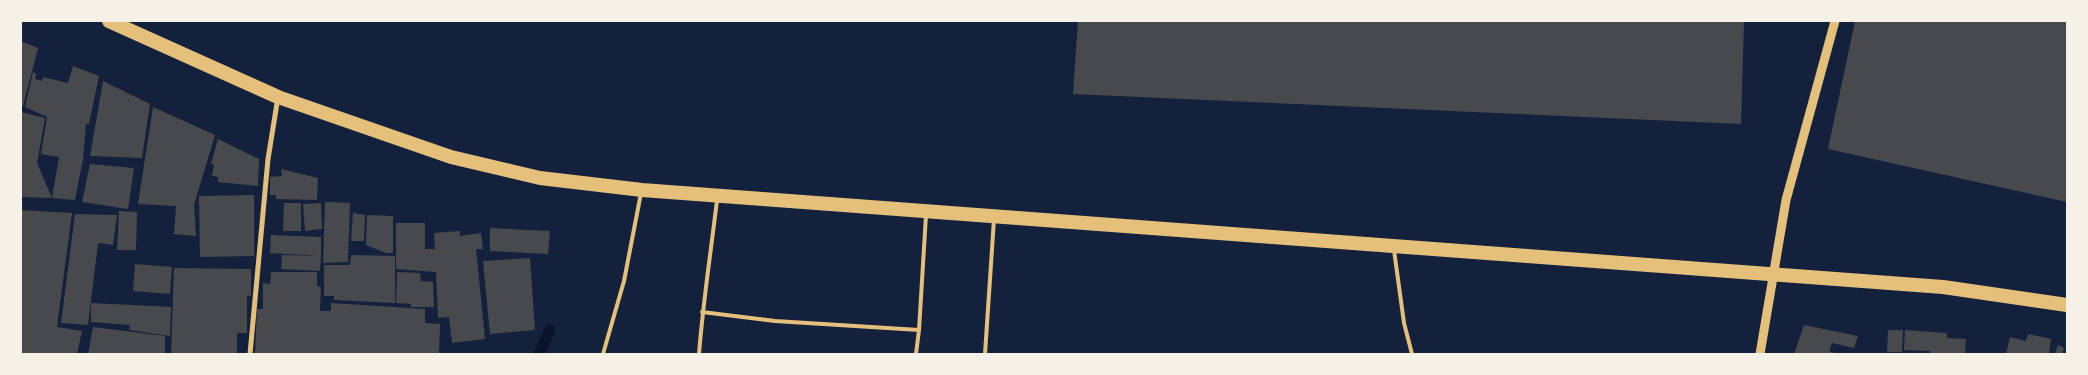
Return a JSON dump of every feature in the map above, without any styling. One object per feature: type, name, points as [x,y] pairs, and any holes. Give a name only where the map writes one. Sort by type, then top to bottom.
[{"type":"highway","points":[[109,21],[278,97],[451,157],[540,178],[642,190],[717,196],[1773,276],[1943,287],[2067,305]]},
{"type":"street","points":[[1760,354],[1786,200],[1835,21]]},
{"type":"street","points":[[250,354],[268,159],[278,97]]},
{"type":"lane","points":[[603,354],[624,281],[642,190]]},
{"type":"lane","points":[[699,354],[702,312],[710,268],[717,196]]},
{"type":"lane","points":[[916,354],[927,211]]},
{"type":"lane","points":[[985,354],[994,216]]},
{"type":"lane","points":[[1393,247],[1404,323],[1412,354]]},
{"type":"lane","points":[[702,312],[776,321],[919,330]]},
{"type":"building","points":[[1078,21],[1744,21],[1741,124],[1073,94]]},
{"type":"building","points":[[1855,21],[2067,21],[2067,202],[1828,149]]},
{"type":"building","points":[[21,41],[38,48],[23,106],[21,106]]},
{"type":"building","points":[[73,66],[99,76],[89,124],[86,124],[83,159],[75,200],[52,198],[59,157],[41,154],[47,117],[25,107],[33,72],[36,74],[35,79],[42,81],[43,77],[68,83]]},
{"type":"building","points":[[103,81],[150,104],[142,158],[90,156]]},
{"type":"building","points":[[153,107],[215,135],[194,205],[196,236],[174,234],[176,206],[138,204]]},
{"type":"building","points":[[21,112],[45,118],[37,163],[52,198],[21,197]]},
{"type":"building","points":[[218,139],[259,159],[258,186],[218,182],[218,177],[212,176],[214,165],[211,164]]},
{"type":"building","points":[[90,164],[134,168],[128,209],[82,202]]},
{"type":"building","points":[[281,169],[318,178],[317,200],[276,199],[276,195],[270,195],[270,177],[282,176]]},
{"type":"building","points":[[254,195],[254,256],[200,257],[199,196]]},
{"type":"building","points":[[325,202],[350,203],[348,262],[323,263]]},
{"type":"building","points":[[284,203],[301,203],[301,231],[283,231]]},
{"type":"building","points":[[321,203],[322,229],[305,231],[303,204]]},
{"type":"building","points":[[21,210],[72,213],[57,327],[82,331],[77,354],[21,354]]},
{"type":"building","points":[[119,211],[137,212],[136,250],[117,250]]},
{"type":"building","points":[[353,213],[365,215],[364,241],[351,241]]},
{"type":"building","points":[[75,214],[117,215],[113,245],[98,243],[88,325],[61,323]]},
{"type":"building","points":[[367,215],[393,216],[393,253],[386,253],[366,245]]},
{"type":"building","points":[[396,223],[425,223],[425,249],[435,249],[434,233],[460,231],[460,236],[481,233],[483,249],[476,249],[485,339],[452,343],[449,317],[438,318],[436,272],[396,269]]},
{"type":"building","points":[[490,228],[550,231],[548,254],[490,251]]},
{"type":"building","points":[[271,235],[321,237],[321,256],[270,253]]},
{"type":"building","points":[[282,255],[321,256],[320,271],[281,269]]},
{"type":"building","points":[[351,255],[395,256],[395,303],[334,300],[334,296],[324,296],[324,265],[350,265]]},
{"type":"building","points":[[530,258],[535,330],[490,334],[483,261]]},
{"type":"building","points":[[135,264],[172,267],[170,294],[133,291]]},
{"type":"building","points":[[174,268],[251,269],[251,296],[247,296],[247,333],[237,333],[237,354],[171,354]]},
{"type":"building","points":[[271,272],[317,272],[317,286],[321,287],[320,311],[331,311],[331,303],[425,309],[425,323],[440,324],[439,354],[255,354],[257,309],[263,309],[263,283],[270,284]]},
{"type":"building","points":[[397,272],[420,273],[421,281],[433,282],[434,307],[411,307],[411,304],[396,303]]},
{"type":"building","points":[[91,303],[171,307],[170,336],[129,330],[130,325],[91,322]]},
{"type":"building","points":[[1804,325],[1858,336],[1854,348],[1832,343],[1829,351],[1837,354],[1794,354]]},
{"type":"building","points":[[93,327],[165,336],[165,354],[88,354]]},
{"type":"building","points":[[1888,330],[1903,330],[1902,352],[1887,352]]},
{"type":"building","points":[[1905,330],[1947,333],[1947,338],[1966,339],[1965,354],[1930,354],[1930,351],[1904,350]]},
{"type":"building","points":[[2028,334],[2051,339],[2049,354],[2006,354],[2010,337],[2026,341]]},
{"type":"building","points":[[2058,345],[2064,348],[2062,354],[2055,354]]},
{"type":"waterway","points":[[539,354],[550,330]]}]
